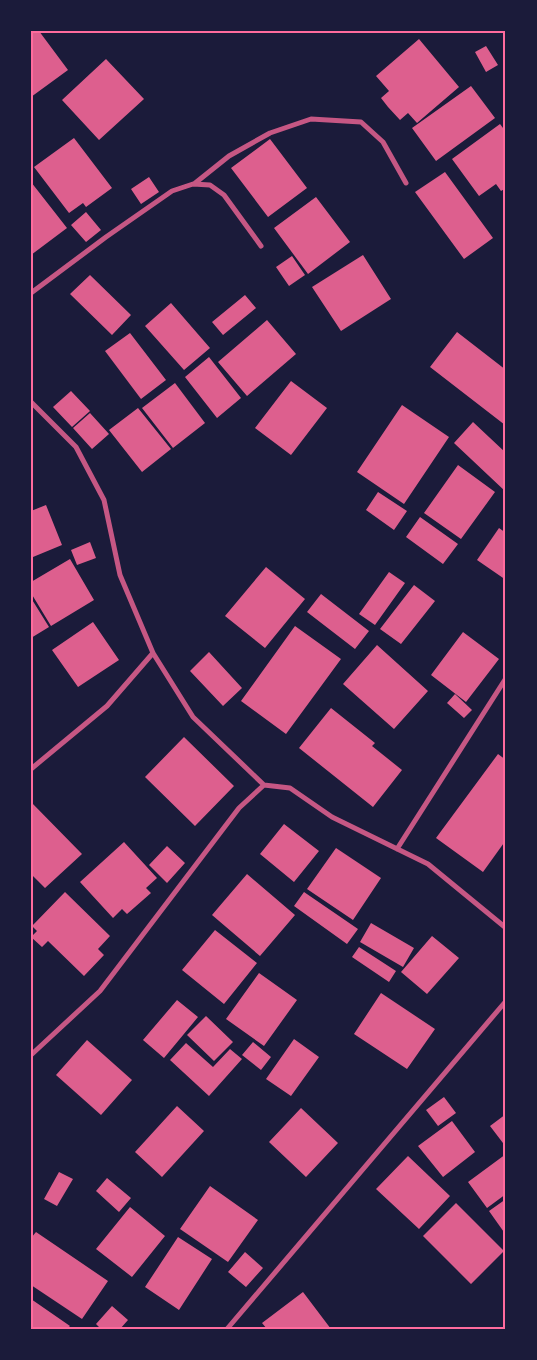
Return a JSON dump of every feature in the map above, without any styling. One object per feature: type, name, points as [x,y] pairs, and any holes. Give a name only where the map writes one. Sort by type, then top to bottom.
[{"type":"street","points":[[31,293],[106,236],[172,191],[194,184],[237,152],[270,133],[311,119],[361,122],[382,142],[406,183]]},
{"type":"street","points":[[194,184],[210,185],[224,195],[261,246]]},
{"type":"street","points":[[31,402],[76,447],[104,500],[120,575],[154,653],[193,716],[264,785],[290,788],[332,817],[428,864],[506,928]]},
{"type":"street","points":[[31,769],[108,706],[154,653]]},
{"type":"street","points":[[397,849],[506,678]]},
{"type":"street","points":[[31,1055],[100,991],[239,808],[264,785]]},
{"type":"street","points":[[227,1329],[506,1001]]},
{"type":"building","points":[[31,31],[39,31],[68,70],[31,97]]},
{"type":"building","points":[[419,39],[459,87],[417,123],[408,113],[400,120],[388,107],[381,98],[389,91],[376,76]]},
{"type":"building","points":[[486,46],[498,65],[486,72],[475,52]]},
{"type":"building","points":[[106,59],[144,99],[99,140],[62,100]]},
{"type":"building","points":[[471,86],[495,118],[436,161],[412,128]]},
{"type":"building","points":[[500,124],[506,132],[506,188],[501,191],[496,184],[479,196],[452,159]]},
{"type":"building","points":[[74,138],[112,188],[86,207],[83,203],[69,213],[34,167]]},
{"type":"building","points":[[270,139],[307,188],[268,217],[231,168]]},
{"type":"building","points":[[445,172],[493,238],[464,259],[415,192]]},
{"type":"building","points":[[149,177],[159,192],[141,204],[131,189]]},
{"type":"building","points":[[31,182],[67,228],[31,255]]},
{"type":"building","points":[[316,197],[350,242],[308,274],[274,228]]},
{"type":"building","points":[[86,212],[101,230],[86,242],[71,225]]},
{"type":"building","points":[[363,255],[391,299],[341,331],[312,287]]},
{"type":"building","points":[[292,256],[305,275],[289,286],[276,267]]},
{"type":"building","points":[[90,275],[131,315],[112,335],[70,294]]},
{"type":"building","points":[[245,295],[256,308],[223,335],[212,322]]},
{"type":"building","points":[[171,303],[210,348],[184,370],[145,326]]},
{"type":"building","points":[[267,320],[296,354],[247,396],[218,362]]},
{"type":"building","points":[[457,332],[506,370],[505,425],[430,367]]},
{"type":"building","points":[[130,333],[166,380],[141,399],[105,351]]},
{"type":"building","points":[[209,357],[241,398],[217,418],[185,377]]},
{"type":"building","points":[[291,381],[327,408],[291,455],[255,428]]},
{"type":"building","points":[[175,383],[205,423],[173,448],[142,408]]},
{"type":"building","points":[[71,391],[90,411],[72,427],[53,407]]},
{"type":"building","points":[[402,405],[449,437],[404,504],[357,472]]},
{"type":"building","points":[[138,408],[171,449],[142,472],[109,430]]},
{"type":"building","points":[[90,413],[109,434],[92,449],[73,428]]},
{"type":"building","points":[[473,422],[506,453],[506,492],[454,443]]},
{"type":"building","points":[[458,465],[495,492],[461,539],[424,513]]},
{"type":"building","points":[[378,492],[407,511],[394,530],[366,510]]},
{"type":"building","points":[[46,505],[62,545],[33,557],[31,511]]},
{"type":"building","points":[[420,517],[458,544],[443,564],[406,537]]},
{"type":"building","points":[[499,528],[506,533],[506,580],[477,560]]},
{"type":"building","points":[[90,542],[96,558],[77,565],[71,550]]},
{"type":"building","points":[[70,559],[94,600],[51,626],[31,593],[31,582]]},
{"type":"building","points":[[266,567],[305,599],[265,648],[225,616]]},
{"type":"building","points":[[389,572],[405,583],[375,625],[359,614]]},
{"type":"building","points":[[414,585],[435,601],[401,644],[380,629]]},
{"type":"building","points":[[321,594],[369,631],[355,649],[307,612]]},
{"type":"building","points":[[31,598],[49,627],[31,638]]},
{"type":"building","points":[[93,622],[119,660],[78,687],[52,650]]},
{"type":"building","points":[[295,626],[341,659],[286,734],[241,701]]},
{"type":"building","points":[[463,632],[499,659],[466,702],[431,675]]},
{"type":"building","points":[[377,645],[428,691],[394,729],[343,684]]},
{"type":"building","points":[[209,652],[242,688],[223,706],[190,671]]},
{"type":"building","points":[[455,694],[472,710],[464,718],[447,703]]},
{"type":"building","points":[[331,708],[375,743],[372,746],[402,770],[373,807],[299,748]]},
{"type":"building","points":[[184,737],[234,786],[195,826],[145,777]]},
{"type":"building","points":[[498,754],[506,760],[506,840],[483,872],[436,838]]},
{"type":"building","points":[[31,802],[82,854],[45,888],[31,874]]},
{"type":"building","points":[[284,824],[319,851],[294,882],[260,854]]},
{"type":"building","points":[[124,842],[157,878],[146,888],[151,893],[127,914],[122,909],[113,918],[80,882]]},
{"type":"building","points":[[167,846],[185,863],[167,883],[149,865]]},
{"type":"building","points":[[336,848],[381,878],[353,920],[307,889]]},
{"type":"building","points":[[247,874],[295,915],[260,956],[212,915]]},
{"type":"building","points":[[65,892],[110,936],[98,949],[104,955],[84,976],[48,941],[42,947],[31,937],[37,931],[32,926]]},
{"type":"building","points":[[304,892],[358,929],[347,944],[294,906]]},
{"type":"building","points":[[371,923],[414,948],[403,967],[360,942]]},
{"type":"building","points":[[215,930],[257,963],[224,1004],[182,970]]},
{"type":"building","points":[[432,936],[459,958],[427,994],[401,972]]},
{"type":"building","points":[[359,947],[396,971],[389,982],[352,957]]},
{"type":"building","points":[[259,973],[297,1000],[264,1046],[226,1019]]},
{"type":"building","points":[[381,993],[435,1029],[407,1069],[354,1034]]},
{"type":"building","points":[[177,1000],[198,1017],[164,1058],[143,1040]]},
{"type":"building","points":[[206,1016],[233,1042],[214,1061],[187,1035]]},
{"type":"building","points":[[294,1039],[319,1057],[291,1096],[266,1079]]},
{"type":"building","points":[[87,1040],[132,1080],[101,1115],[56,1075]]},
{"type":"building","points":[[253,1042],[271,1057],[261,1070],[242,1055]]},
{"type":"building","points":[[186,1043],[213,1067],[230,1049],[242,1059],[209,1096],[170,1060]]},
{"type":"building","points":[[444,1097],[456,1113],[438,1126],[426,1110]]},
{"type":"building","points":[[177,1106],[204,1131],[162,1177],[135,1152]]},
{"type":"building","points":[[301,1108],[338,1143],[306,1177],[269,1142]]},
{"type":"building","points":[[506,1114],[506,1147],[490,1126]]},
{"type":"building","points":[[452,1121],[475,1152],[443,1177],[418,1146]]},
{"type":"building","points":[[506,1154],[506,1194],[487,1208],[468,1182]]},
{"type":"building","points":[[408,1156],[450,1196],[419,1229],[376,1189]]},
{"type":"building","points":[[59,1172],[73,1179],[57,1206],[44,1199]]},
{"type":"building","points":[[107,1178],[131,1198],[119,1212],[96,1191]]},
{"type":"building","points":[[210,1186],[258,1220],[228,1262],[180,1229]]},
{"type":"building","points":[[506,1199],[506,1235],[489,1211]]},
{"type":"building","points":[[456,1203],[504,1251],[471,1284],[423,1236]]},
{"type":"building","points":[[130,1207],[165,1236],[132,1277],[96,1249]]},
{"type":"building","points":[[36,1232],[108,1281],[82,1319],[31,1285],[31,1238]]},
{"type":"building","points":[[178,1237],[212,1259],[179,1310],[145,1287]]},
{"type":"building","points":[[245,1252],[263,1268],[246,1287],[228,1272]]},
{"type":"building","points":[[303,1292],[331,1329],[267,1329],[262,1323]]},
{"type":"building","points":[[31,1299],[70,1326],[67,1329],[31,1329]]},
{"type":"building","points":[[112,1306],[128,1320],[120,1329],[101,1329],[96,1324]]}]
